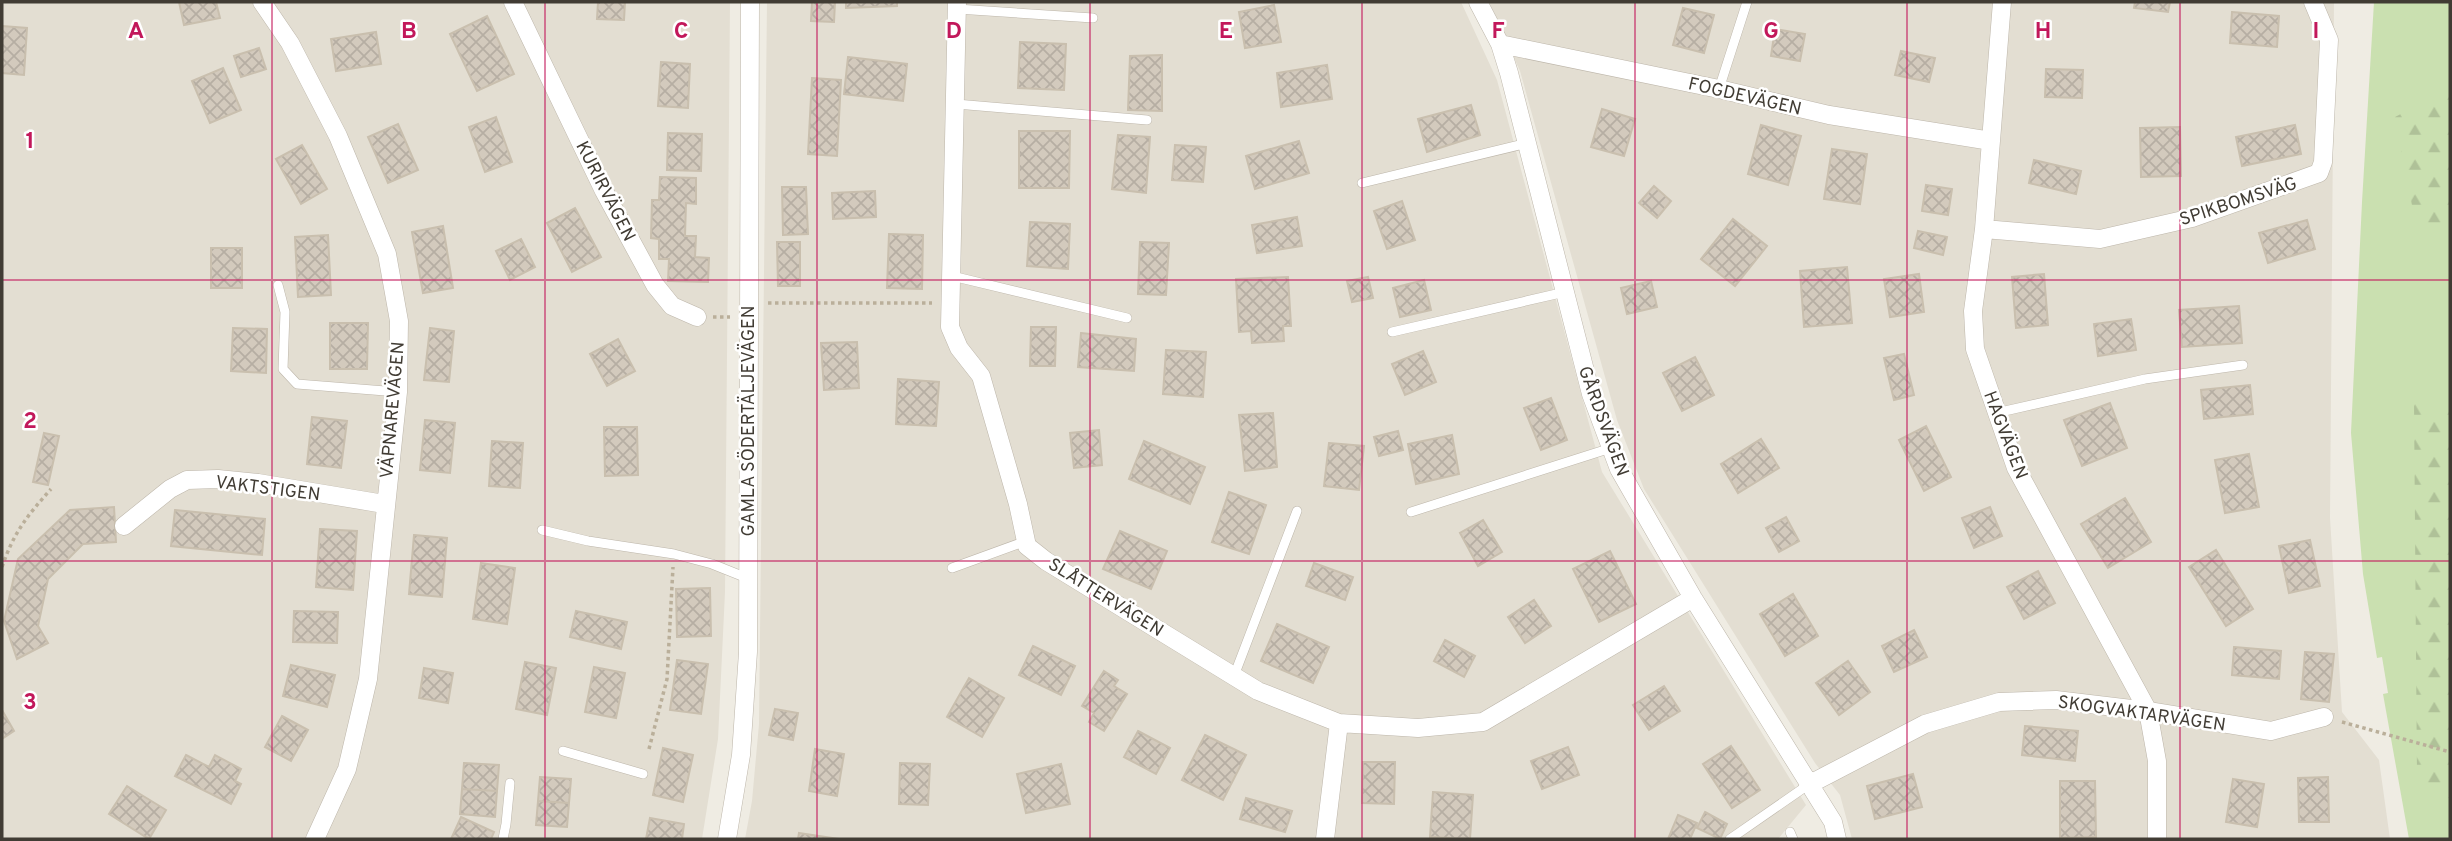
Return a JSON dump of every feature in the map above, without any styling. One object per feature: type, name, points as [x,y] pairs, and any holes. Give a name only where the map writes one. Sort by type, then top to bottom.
[{"type":"street","name":"VÄPNAREVÄGEN","points":[[262,2],[290,43],[338,136],[387,254],[399,321],[398,392],[384,505],[368,679],[348,769],[315,839]]},
{"type":"street","name":"KURIRVÄGEN","points":[[513,2],[604,191],[654,285],[672,306],[697,317]]},
{"type":"street","name":"GAMLA SÖDERTÄLJEVÄGEN","points":[[727,839],[741,755],[748,652],[750,2]]},
{"type":"street","name":"GÅRDSVÄGEN","points":[[1478,2],[1500,44],[1591,394],[1619,469],[1693,598],[1833,822],[1837,839]]},
{"type":"street","name":"HAGVÄGEN","points":[[2002,2],[1984,229],[1973,311],[1975,349],[2016,468],[2148,711],[2157,761],[2157,839]]},
{"type":"street","name":"SPIKBOMSVÄG","points":[[1984,229],[2100,239],[2192,218],[2319,173],[2323,162],[2329,40],[2313,2]]},
{"type":"street","points":[[957,5],[950,327],[959,348],[981,376],[1026,541]]},
{"type":"street","name":"FOGDEVÄGEN","points":[[1500,44],[1719,89],[1829,115],[1991,141]]},
{"type":"street","name":"VAKTSTIGEN","points":[[124,526],[170,489],[187,480],[218,479],[258,483],[384,505]]},
{"type":"street","name":"SLÅTTERVÄGEN","points":[[1026,541],[1027,546],[1046,561],[1258,691],[1339,723],[1418,728],[1483,722],[1693,598]]},
{"type":"street","name":"SKOGVAKTARVÄGEN","points":[[1808,785],[1925,724],[1999,702],[2056,700],[2148,711],[2271,731],[2324,717]]},
{"type":"street","points":[[1325,839],[1339,723]]},
{"type":"lane","points":[[1719,89],[1747,2]]},
{"type":"lane","points":[[957,5],[1093,18]]},
{"type":"lane","points":[[956,104],[1147,120]]},
{"type":"lane","points":[[1362,183],[1528,144]]},
{"type":"lane","points":[[952,276],[1127,318]]},
{"type":"lane","points":[[278,285],[285,312],[283,369],[290,379],[297,384],[398,392]]},
{"type":"lane","points":[[1392,332],[1565,292]]},
{"type":"lane","points":[[1996,413],[2145,379],[2243,365]]},
{"type":"lane","points":[[1411,512],[1611,448]]},
{"type":"lane","points":[[1234,676],[1297,511]]},
{"type":"lane","points":[[542,530],[588,541],[674,554],[712,564],[747,578]]},
{"type":"lane","points":[[952,568],[1026,541]]},
{"type":"lane","points":[[563,751],[643,774]]},
{"type":"lane","points":[[503,839],[510,783]]},
{"type":"lane","points":[[1730,839],[1808,785]]},
{"type":"path","points":[[697,317],[748,310],[952,303]]},
{"type":"path","points":[[2,567],[10,543],[24,519],[51,489]]},
{"type":"path","points":[[649,749],[667,679],[674,554]]},
{"type":"path","points":[[2324,717],[2450,751]]},
{"type":"shaded area","points":[[2,2],[730,2],[725,592],[718,739],[702,839],[2,839]]},
{"type":"shaded area","points":[[767,2],[1461,2],[1497,80],[1602,472],[1806,805],[1778,839],[745,839],[752,801],[759,724]]},
{"type":"shaded area","points":[[1489,2],[2334,2],[2330,518],[2342,712],[2379,760],[2390,839],[1852,839],[1840,795],[1815,763],[1644,489],[1617,420],[1520,71]]},
{"type":"green space","points":[[2374,2],[2450,2],[2450,839],[2409,839],[2383,694],[2388,693],[2382,657],[2377,658],[2363,574],[2351,433]]},
{"type":"green space","points":[[2441,93],[2450,93],[2450,236],[2416,226],[2395,117]]},
{"type":"green space","points":[[2450,397],[2450,799],[2417,777],[2414,401]]},
{"type":"building","points":[[179,2],[216,2],[220,18],[184,25]]},
{"type":"building","points":[[598,2],[625,2],[624,20],[597,19]]},
{"type":"building","points":[[812,2],[835,2],[834,22],[811,21]]},
{"type":"building","points":[[846,2],[897,2],[897,6],[846,8]]},
{"type":"building","points":[[2135,2],[2170,2],[2168,12],[2134,8]]},
{"type":"building","points":[[1274,5],[1281,42],[1245,48],[1239,12]]},
{"type":"building","points":[[1683,8],[1714,15],[1704,53],[1673,45]]},
{"type":"building","points":[[2232,12],[2279,16],[2277,47],[2230,43]]},
{"type":"building","points":[[487,16],[514,74],[477,91],[450,34]]},
{"type":"building","points":[[2,26],[27,28],[24,75],[2,73]]},
{"type":"building","points":[[1775,29],[1805,34],[1800,61],[1771,56]]},
{"type":"building","points":[[376,32],[381,64],[336,71],[331,39]]},
{"type":"building","points":[[1020,42],[1066,44],[1064,90],[1018,88]]},
{"type":"building","points":[[259,48],[266,69],[241,77],[234,56]]},
{"type":"building","points":[[1901,51],[1935,58],[1929,82],[1895,75]]},
{"type":"building","points":[[1162,55],[1162,111],[1128,110],[1130,56]]},
{"type":"building","points":[[848,57],[907,64],[903,101],[844,94]]},
{"type":"building","points":[[661,62],[690,64],[688,108],[658,106]]},
{"type":"building","points":[[1327,65],[1332,99],[1281,107],[1277,73]]},
{"type":"building","points":[[223,68],[241,110],[210,123],[192,81]]},
{"type":"building","points":[[2046,69],[2083,70],[2082,98],[2045,97]]},
{"type":"building","points":[[812,78],[841,80],[837,156],[808,154]]},
{"type":"building","points":[[1471,105],[1480,135],[1427,152],[1418,119]]},
{"type":"building","points":[[1602,109],[1635,119],[1624,156],[1591,147]]},
{"type":"building","points":[[496,117],[512,162],[485,172],[469,127]]},
{"type":"building","points":[[398,124],[418,170],[388,183],[368,137]]},
{"type":"building","points":[[1761,125],[1801,136],[1788,185],[1748,174]]},
{"type":"building","points":[[2295,125],[2301,154],[2242,166],[2236,137]]},
{"type":"building","points":[[2180,127],[2181,176],[2141,177],[2140,128]]},
{"type":"building","points":[[1019,131],[1070,131],[1069,188],[1019,188]]},
{"type":"building","points":[[668,133],[702,134],[701,171],[667,170]]},
{"type":"building","points":[[1118,135],[1150,137],[1146,193],[1112,189]]},
{"type":"building","points":[[1299,141],[1309,173],[1255,189],[1246,156]]},
{"type":"building","points":[[302,145],[327,189],[301,204],[276,159]]},
{"type":"building","points":[[1175,145],[1206,147],[1203,182],[1172,180]]},
{"type":"building","points":[[1832,149],[1867,154],[1860,204],[1824,199]]},
{"type":"building","points":[[2034,160],[2081,171],[2076,194],[2029,183]]},
{"type":"building","points":[[660,177],[696,178],[696,204],[686,203],[685,236],[696,236],[695,257],[709,258],[708,282],[668,281],[669,259],[659,259],[659,239],[651,238],[652,200],[659,200]]},
{"type":"building","points":[[1926,185],[1952,189],[1948,215],[1922,211]]},
{"type":"building","points":[[1654,186],[1671,201],[1657,218],[1639,203]]},
{"type":"building","points":[[782,187],[806,187],[808,234],[783,235]]},
{"type":"building","points":[[875,191],[876,217],[833,219],[832,193]]},
{"type":"building","points":[[1402,201],[1415,240],[1387,249],[1374,211]]},
{"type":"building","points":[[575,208],[601,257],[572,272],[547,223]]},
{"type":"building","points":[[1297,217],[1302,246],[1257,253],[1252,225]]},
{"type":"building","points":[[1733,219],[1767,246],[1735,286],[1701,259]]},
{"type":"building","points":[[2307,220],[2315,249],[2268,263],[2259,233]]},
{"type":"building","points":[[1030,222],[1070,224],[1068,269],[1027,266]]},
{"type":"building","points":[[443,226],[453,288],[423,293],[412,232]]},
{"type":"building","points":[[1918,231],[1947,237],[1943,255],[1914,248]]},
{"type":"building","points":[[889,234],[923,235],[922,289],[887,288]]},
{"type":"building","points":[[328,235],[331,295],[298,297],[295,237]]},
{"type":"building","points":[[521,239],[535,267],[510,280],[496,251]]},
{"type":"building","points":[[777,242],[800,242],[800,286],[778,286]]},
{"type":"building","points":[[1140,242],[1169,243],[1166,295],[1138,294]]},
{"type":"building","points":[[211,248],[242,248],[242,288],[211,288]]},
{"type":"building","points":[[1847,267],[1852,323],[1804,327],[1800,271]]},
{"type":"building","points":[[1919,274],[1924,312],[1890,317],[1884,279]]},
{"type":"building","points":[[2044,274],[2048,325],[2016,328],[2012,277]]},
{"type":"building","points":[[1288,277],[1291,326],[1283,326],[1284,341],[1252,343],[1251,331],[1239,332],[1236,279]]},
{"type":"building","points":[[1368,277],[1373,298],[1352,302],[1347,281]]},
{"type":"building","points":[[1424,280],[1431,310],[1400,317],[1393,288]]},
{"type":"building","points":[[1651,281],[1657,307],[1627,314],[1621,288]]},
{"type":"building","points":[[2239,306],[2242,343],[2182,347],[2179,310]]},
{"type":"building","points":[[2131,319],[2136,350],[2098,356],[2094,324]]},
{"type":"building","points":[[330,323],[368,323],[367,369],[330,369]]},
{"type":"building","points":[[1031,327],[1056,327],[1055,366],[1030,366]]},
{"type":"building","points":[[233,328],[267,329],[266,373],[231,371]]},
{"type":"building","points":[[430,328],[454,331],[449,382],[424,380]]},
{"type":"building","points":[[1081,333],[1136,339],[1134,371],[1078,367]]},
{"type":"building","points":[[618,339],[635,371],[607,386],[590,354]]},
{"type":"building","points":[[857,342],[859,388],[824,390],[821,343]]},
{"type":"building","points":[[1166,350],[1206,352],[1203,397],[1163,394]]},
{"type":"building","points":[[1423,351],[1436,382],[1405,395],[1392,364]]},
{"type":"building","points":[[1904,354],[1914,395],[1894,400],[1884,358]]},
{"type":"building","points":[[1695,357],[1714,395],[1682,411],[1663,373]]},
{"type":"building","points":[[898,379],[939,382],[936,426],[896,424]]},
{"type":"building","points":[[2250,385],[2253,414],[2204,419],[2201,390]]},
{"type":"building","points":[[1551,398],[1567,440],[1541,450],[1524,408]]},
{"type":"building","points":[[2110,403],[2127,448],[2082,466],[2064,420]]},
{"type":"building","points":[[1273,413],[1277,467],[1245,471],[1239,415]]},
{"type":"building","points":[[312,417],[347,421],[341,468],[307,464]]},
{"type":"building","points":[[425,420],[455,423],[450,473],[420,470]]},
{"type":"building","points":[[1926,426],[1951,477],[1924,491],[1899,440]]},
{"type":"building","points":[[604,427],[637,427],[638,475],[605,476]]},
{"type":"building","points":[[1099,430],[1102,465],[1074,468],[1070,433]]},
{"type":"building","points":[[1398,431],[1403,450],[1379,456],[1374,437]]},
{"type":"building","points":[[44,433],[59,436],[48,485],[33,482]]},
{"type":"building","points":[[1452,435],[1459,474],[1416,484],[1408,444]]},
{"type":"building","points":[[1761,439],[1779,468],[1738,493],[1721,464]]},
{"type":"building","points":[[492,441],[523,443],[520,488],[489,486]]},
{"type":"building","points":[[1144,441],[1205,467],[1190,504],[1129,479]]},
{"type":"building","points":[[1329,443],[1364,446],[1359,490],[1324,486]]},
{"type":"building","points":[[2249,454],[2259,507],[2225,513],[2215,460]]},
{"type":"building","points":[[1229,492],[1266,505],[1249,554],[1212,542]]},
{"type":"building","points":[[2125,498],[2151,542],[2108,568],[2081,524]]},
{"type":"building","points":[[114,507],[116,542],[83,544],[48,579],[38,626],[48,643],[17,659],[4,621],[18,559],[70,510]]},
{"type":"building","points":[[1990,507],[2002,536],[1974,548],[1962,518]]},
{"type":"building","points":[[175,510],[265,519],[262,555],[171,546]]},
{"type":"building","points":[[1786,517],[1799,541],[1779,552],[1766,528]]},
{"type":"building","points":[[1483,520],[1502,552],[1478,566],[1460,533]]},
{"type":"building","points":[[320,529],[357,531],[353,590],[316,587]]},
{"type":"building","points":[[1120,531],[1167,551],[1151,589],[1103,569]]},
{"type":"building","points":[[414,535],[447,538],[442,597],[409,594]]},
{"type":"building","points":[[2310,540],[2320,586],[2289,593],[2279,546]]},
{"type":"building","points":[[2216,550],[2253,609],[2226,626],[2189,567]]},
{"type":"building","points":[[1610,551],[1636,604],[1599,622],[1573,569]]},
{"type":"building","points":[[481,563],[515,568],[507,624],[473,619]]},
{"type":"building","points":[[1314,563],[1353,577],[1345,600],[1306,586]]},
{"type":"building","points":[[2038,571],[2055,603],[2024,619],[2007,587]]},
{"type":"building","points":[[710,588],[711,636],[677,637],[676,589]]},
{"type":"building","points":[[1793,594],[1818,636],[1785,656],[1760,614]]},
{"type":"building","points":[[1534,600],[1551,626],[1525,643],[1508,617]]},
{"type":"building","points":[[294,611],[338,612],[337,643],[293,642]]},
{"type":"building","points":[[576,611],[627,622],[621,649],[570,637]]},
{"type":"building","points":[[1277,624],[1329,647],[1313,683],[1261,661]]},
{"type":"building","points":[[1914,630],[1927,657],[1894,672],[1882,646]]},
{"type":"building","points":[[1445,640],[1475,656],[1464,677],[1434,661]]},
{"type":"building","points":[[1033,646],[1075,666],[1061,695],[1019,675]]},
{"type":"building","points":[[2234,647],[2281,651],[2279,679],[2232,675]]},
{"type":"building","points":[[2305,652],[2334,654],[2329,702],[2301,699]]},
{"type":"building","points":[[677,660],[708,664],[701,714],[670,710]]},
{"type":"building","points":[[1848,661],[1870,692],[1839,715],[1816,683]]},
{"type":"building","points":[[525,662],[556,668],[547,715],[516,709]]},
{"type":"building","points":[[291,665],[335,675],[327,707],[283,696]]},
{"type":"building","points":[[594,667],[625,673],[616,718],[585,712]]},
{"type":"building","points":[[424,668],[453,673],[448,703],[419,698]]},
{"type":"building","points":[[1104,671],[1118,680],[1114,686],[1127,694],[1104,731],[1089,722],[1094,713],[1082,706]]},
{"type":"building","points":[[969,678],[1004,698],[982,737],[947,717]]},
{"type":"building","points":[[1664,686],[1680,711],[1649,730],[1633,705]]},
{"type":"building","points":[[775,709],[798,713],[793,740],[769,735]]},
{"type":"building","points":[[2,710],[14,731],[2,739]]},
{"type":"building","points":[[282,716],[308,730],[291,761],[265,747]]},
{"type":"building","points":[[2025,726],[2078,731],[2075,761],[2022,755]]},
{"type":"building","points":[[1138,731],[1170,748],[1156,774],[1124,757]]},
{"type":"building","points":[[1205,735],[1246,755],[1223,800],[1182,780]]},
{"type":"building","points":[[1731,746],[1760,790],[1732,808],[1703,764]]},
{"type":"building","points":[[1568,747],[1579,775],[1542,789],[1531,761]]},
{"type":"building","points":[[663,748],[693,755],[683,802],[653,795]]},
{"type":"building","points":[[815,749],[844,754],[837,796],[809,791]]},
{"type":"building","points":[[186,755],[209,767],[215,755],[241,769],[235,781],[241,784],[231,804],[175,776]]},
{"type":"building","points":[[1363,762],[1395,762],[1394,804],[1362,803]]},
{"type":"building","points":[[464,763],[499,765],[497,791],[462,789]]},
{"type":"building","points":[[900,763],[930,764],[928,805],[899,804]]},
{"type":"building","points":[[1061,764],[1070,804],[1026,813],[1017,774]]},
{"type":"building","points":[[1913,774],[1922,807],[1875,819],[1867,786]]},
{"type":"building","points":[[540,777],[571,779],[569,803],[538,801]]},
{"type":"building","points":[[2328,777],[2329,822],[2299,822],[2298,778]]},
{"type":"building","points":[[2233,779],[2264,784],[2257,827],[2226,822]]},
{"type":"building","points":[[2060,781],[2095,781],[2096,837],[2060,838]]},
{"type":"building","points":[[127,786],[166,810],[149,839],[109,814]]},
{"type":"building","points":[[462,789],[497,791],[495,817],[460,814]]},
{"type":"building","points":[[1433,792],[1473,795],[1470,839],[1430,837]]},
{"type":"building","points":[[1246,798],[1292,811],[1285,832],[1240,819]]},
{"type":"building","points":[[538,801],[569,803],[567,827],[536,825]]},
{"type":"building","points":[[1705,812],[1727,824],[1720,839],[1697,828]]},
{"type":"building","points":[[1678,815],[1697,823],[1690,839],[1668,839]]},
{"type":"building","points":[[461,817],[494,832],[491,839],[451,839]]},
{"type":"building","points":[[650,818],[684,824],[682,839],[646,839]]},
{"type":"building","points":[[799,833],[839,839],[798,839]]}]
